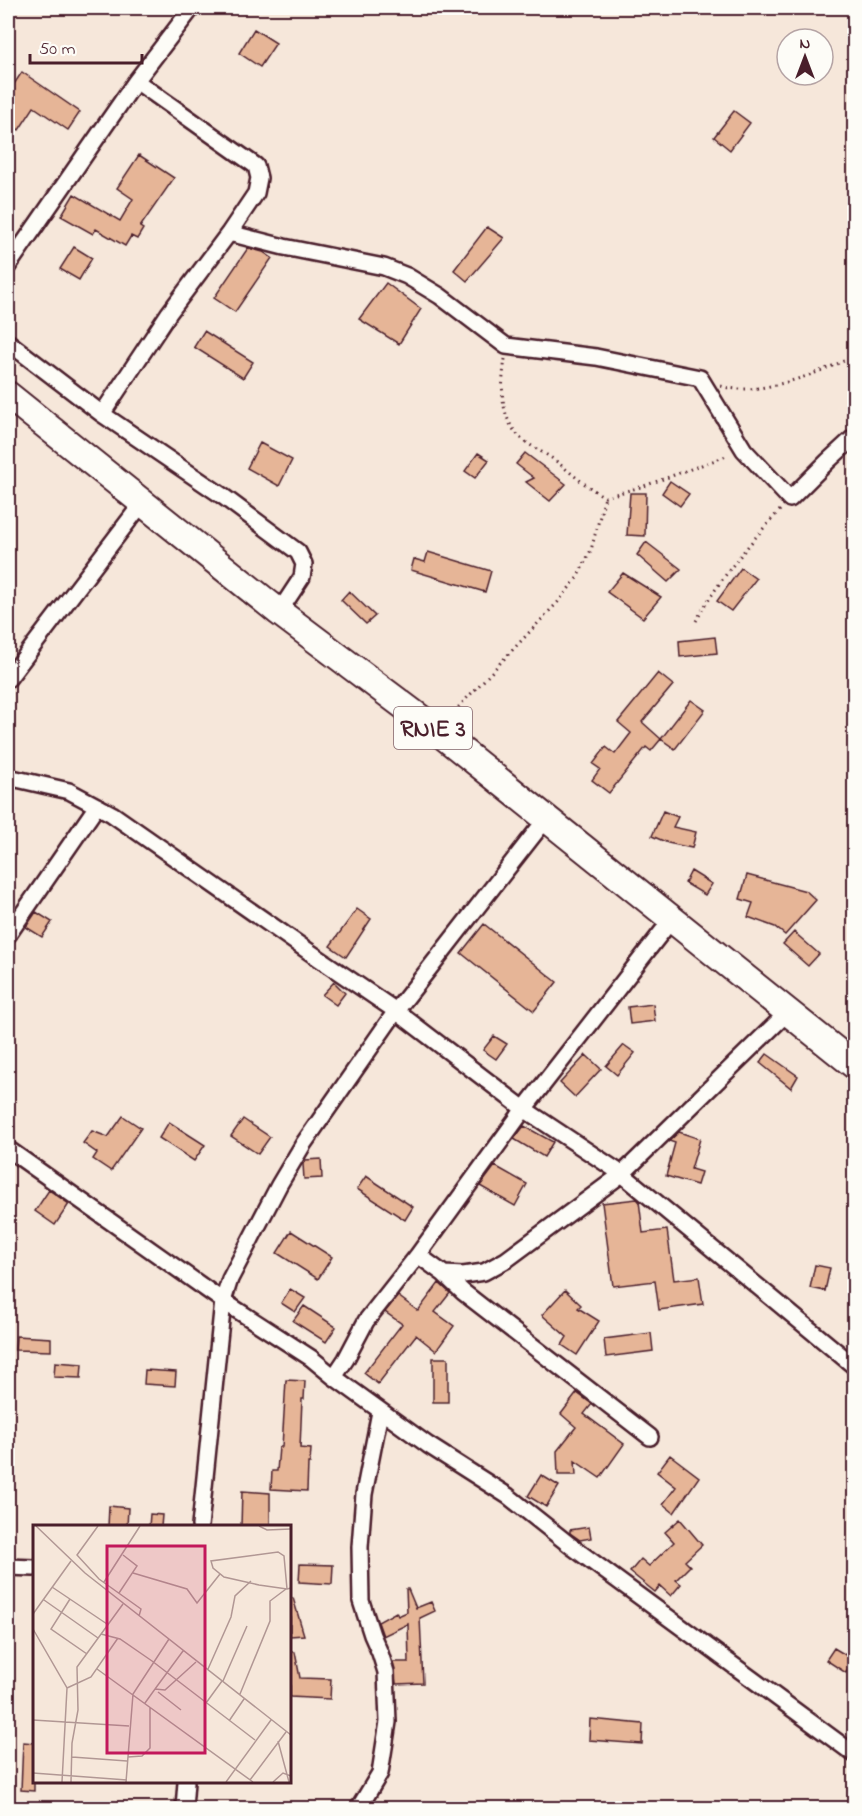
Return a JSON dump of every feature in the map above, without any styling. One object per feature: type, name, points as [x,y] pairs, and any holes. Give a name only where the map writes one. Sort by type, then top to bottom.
[{"type":"highway","name":"RNIE 3","points":[[8,395],[279,612],[436,730],[855,1065]]},
{"type":"street","points":[[8,266],[136,81],[192,8]]},
{"type":"street","points":[[102,414],[169,313],[256,193],[260,178],[256,166],[136,81]]},
{"type":"street","points":[[229,233],[284,247],[384,267],[407,276],[440,296],[506,346],[596,357],[700,378],[744,450],[790,499],[855,437]]},
{"type":"street","points":[[8,342],[102,414],[224,497],[298,552],[304,564],[302,577],[279,612]]},
{"type":"street","points":[[8,679],[143,502]]},
{"type":"street","points":[[8,777],[69,791],[112,814],[396,1011],[524,1109],[622,1174],[855,1366]]},
{"type":"street","points":[[8,935],[97,806]]},
{"type":"street","points":[[200,1525],[223,1301],[230,1279],[279,1185],[304,1143],[396,1011],[546,819]]},
{"type":"street","points":[[334,1377],[366,1322],[418,1256],[524,1109],[672,919]]},
{"type":"street","points":[[444,1274],[464,1275],[484,1272],[506,1260],[622,1174],[788,1012]]},
{"type":"street","points":[[8,1149],[223,1301],[311,1358],[380,1412],[508,1496],[579,1552],[855,1754]]},
{"type":"street","points":[[418,1256],[444,1274],[463,1292],[650,1437]]},
{"type":"street","points":[[359,1809],[380,1773],[388,1722],[386,1672],[361,1601],[360,1547],[364,1494],[380,1412]]},
{"type":"street","points":[[8,1567],[33,1568]]},
{"type":"street","points":[[184,1809],[186,1783]]},
{"type":"path","points":[[506,346],[502,397],[506,417],[521,437],[589,488],[605,496],[644,486],[744,450]]},
{"type":"path","points":[[700,378],[727,388],[759,389],[826,370],[855,356]]},
{"type":"path","points":[[436,730],[578,578],[591,550],[605,496]]},
{"type":"path","points":[[696,621],[736,559],[790,499]]},
{"type":"building","points":[[254,29],[276,43],[260,67],[239,53]]},
{"type":"building","points":[[22,72],[80,112],[68,130],[34,107],[19,130],[8,122],[8,93]]},
{"type":"building","points":[[734,111],[750,123],[730,150],[714,137]]},
{"type":"building","points":[[139,155],[174,178],[140,227],[143,229],[137,239],[131,236],[125,246],[96,229],[93,234],[61,216],[74,194],[120,221],[133,199],[117,188]]},
{"type":"building","points":[[487,227],[504,238],[467,281],[454,270]]},
{"type":"building","points":[[74,247],[92,258],[79,280],[60,269]]},
{"type":"building","points":[[248,248],[263,252],[272,258],[235,312],[214,298]]},
{"type":"building","points":[[386,283],[421,309],[399,344],[359,319]]},
{"type":"building","points":[[204,331],[253,362],[243,378],[194,347]]},
{"type":"building","points":[[260,443],[292,460],[279,486],[247,468]]},
{"type":"building","points":[[478,453],[489,460],[475,478],[465,471]]},
{"type":"building","points":[[525,453],[566,484],[550,501],[526,482],[534,478],[516,464]]},
{"type":"building","points":[[670,481],[689,494],[680,506],[662,493]]},
{"type":"building","points":[[630,493],[646,493],[645,536],[627,535]]},
{"type":"building","points":[[646,542],[681,569],[668,582],[637,555]]},
{"type":"building","points":[[428,552],[491,571],[485,592],[411,570],[414,559],[425,562]]},
{"type":"building","points":[[741,568],[756,579],[731,611],[717,601]]},
{"type":"building","points":[[623,573],[661,597],[643,618],[607,592]]},
{"type":"building","points":[[349,591],[375,616],[366,624],[341,600]]},
{"type":"building","points":[[715,637],[717,653],[680,657],[679,641]]},
{"type":"building","points":[[658,673],[673,685],[642,722],[661,739],[651,751],[646,747],[609,793],[592,780],[600,769],[593,764],[606,747],[615,754],[631,733],[618,722]]},
{"type":"building","points":[[691,700],[705,710],[675,749],[661,739]]},
{"type":"building","points":[[663,811],[678,817],[673,827],[696,832],[692,848],[668,843],[652,836]]},
{"type":"building","points":[[691,871],[712,884],[705,895],[685,883]]},
{"type":"building","points":[[747,875],[806,891],[816,900],[785,935],[775,927],[748,917],[753,903],[740,899]]},
{"type":"building","points":[[357,909],[371,919],[346,957],[330,946]]},
{"type":"building","points":[[36,912],[52,922],[42,937],[26,927]]},
{"type":"building","points":[[484,924],[557,982],[534,1011],[461,953]]},
{"type":"building","points":[[794,932],[819,954],[808,966],[783,944]]},
{"type":"building","points":[[334,982],[345,993],[336,1005],[322,995]]},
{"type":"building","points":[[653,1004],[655,1021],[630,1024],[628,1007]]},
{"type":"building","points":[[494,1036],[507,1044],[496,1059],[483,1050]]},
{"type":"building","points":[[624,1045],[635,1053],[617,1075],[606,1066]]},
{"type":"building","points":[[767,1054],[798,1076],[791,1088],[760,1063]]},
{"type":"building","points":[[586,1055],[601,1069],[575,1097],[560,1083]]},
{"type":"building","points":[[123,1116],[141,1128],[111,1171],[93,1159],[97,1153],[83,1143],[92,1131],[108,1137]]},
{"type":"building","points":[[243,1119],[270,1137],[258,1154],[231,1136]]},
{"type":"building","points":[[169,1122],[205,1145],[194,1161],[159,1138]]},
{"type":"building","points":[[524,1126],[553,1142],[544,1157],[514,1139]]},
{"type":"building","points":[[679,1132],[700,1139],[691,1169],[701,1172],[697,1185],[666,1176],[675,1143],[669,1141]]},
{"type":"building","points":[[321,1159],[322,1178],[304,1179],[305,1160]]},
{"type":"building","points":[[495,1166],[527,1184],[515,1206],[480,1186]]},
{"type":"building","points":[[366,1176],[413,1207],[405,1220],[357,1189]]},
{"type":"building","points":[[49,1190],[69,1204],[55,1225],[35,1211]]},
{"type":"building","points":[[637,1199],[643,1233],[667,1230],[674,1280],[699,1277],[703,1304],[659,1310],[655,1281],[613,1286],[602,1203]]},
{"type":"building","points":[[291,1231],[332,1257],[318,1279],[277,1253]]},
{"type":"building","points":[[815,1265],[830,1268],[825,1291],[810,1288]]},
{"type":"building","points":[[439,1283],[450,1293],[435,1312],[454,1326],[436,1351],[416,1335],[378,1384],[364,1373],[402,1324],[385,1312],[398,1296],[418,1311]]},
{"type":"building","points":[[290,1289],[305,1298],[295,1312],[281,1303]]},
{"type":"building","points":[[565,1290],[581,1305],[578,1308],[599,1321],[577,1355],[562,1345],[567,1337],[542,1315]]},
{"type":"building","points":[[304,1306],[336,1327],[326,1342],[293,1321]]},
{"type":"building","points":[[651,1333],[653,1351],[606,1357],[604,1339]]},
{"type":"building","points":[[16,1336],[51,1338],[51,1351],[15,1350]]},
{"type":"building","points":[[433,1358],[448,1358],[448,1402],[433,1402]]},
{"type":"building","points":[[55,1362],[82,1364],[81,1378],[54,1377]]},
{"type":"building","points":[[145,1370],[176,1372],[175,1386],[144,1384]]},
{"type":"building","points":[[286,1380],[305,1381],[300,1448],[311,1449],[307,1491],[271,1489],[272,1471],[277,1471],[279,1447],[282,1447]]},
{"type":"building","points":[[577,1393],[592,1404],[584,1414],[624,1444],[600,1478],[575,1461],[576,1475],[558,1475],[557,1451],[576,1427],[561,1414]]},
{"type":"building","points":[[670,1455],[699,1477],[674,1513],[663,1504],[676,1487],[657,1472]]},
{"type":"building","points":[[541,1475],[559,1486],[546,1507],[528,1496]]},
{"type":"building","points":[[242,1491],[270,1493],[270,1525],[241,1525]]},
{"type":"building","points":[[109,1506],[128,1508],[127,1525],[108,1525]]},
{"type":"building","points":[[150,1514],[162,1515],[161,1525],[149,1525]]},
{"type":"building","points":[[680,1519],[702,1545],[685,1561],[690,1566],[676,1580],[681,1584],[671,1596],[660,1586],[655,1592],[630,1572],[641,1559],[649,1566],[674,1542],[665,1532]]},
{"type":"building","points":[[589,1527],[591,1538],[580,1540],[570,1533],[570,1530]]},
{"type":"building","points":[[300,1564],[333,1565],[332,1584],[299,1582]]},
{"type":"building","points":[[406,1589],[416,1608],[431,1602],[435,1611],[420,1618],[423,1683],[396,1684],[393,1662],[409,1662],[408,1624],[383,1636],[378,1622],[396,1612],[398,1616],[407,1612]]},
{"type":"building","points":[[291,1598],[293,1598],[304,1635],[291,1636]]},
{"type":"building","points":[[834,1648],[854,1660],[846,1673],[826,1660]]},
{"type":"building","points":[[291,1652],[295,1652],[300,1678],[331,1679],[330,1699],[291,1697]]},
{"type":"building","points":[[590,1719],[643,1724],[642,1744],[589,1740]]},
{"type":"building","points":[[23,1742],[33,1743],[34,1791],[21,1790]]}]
